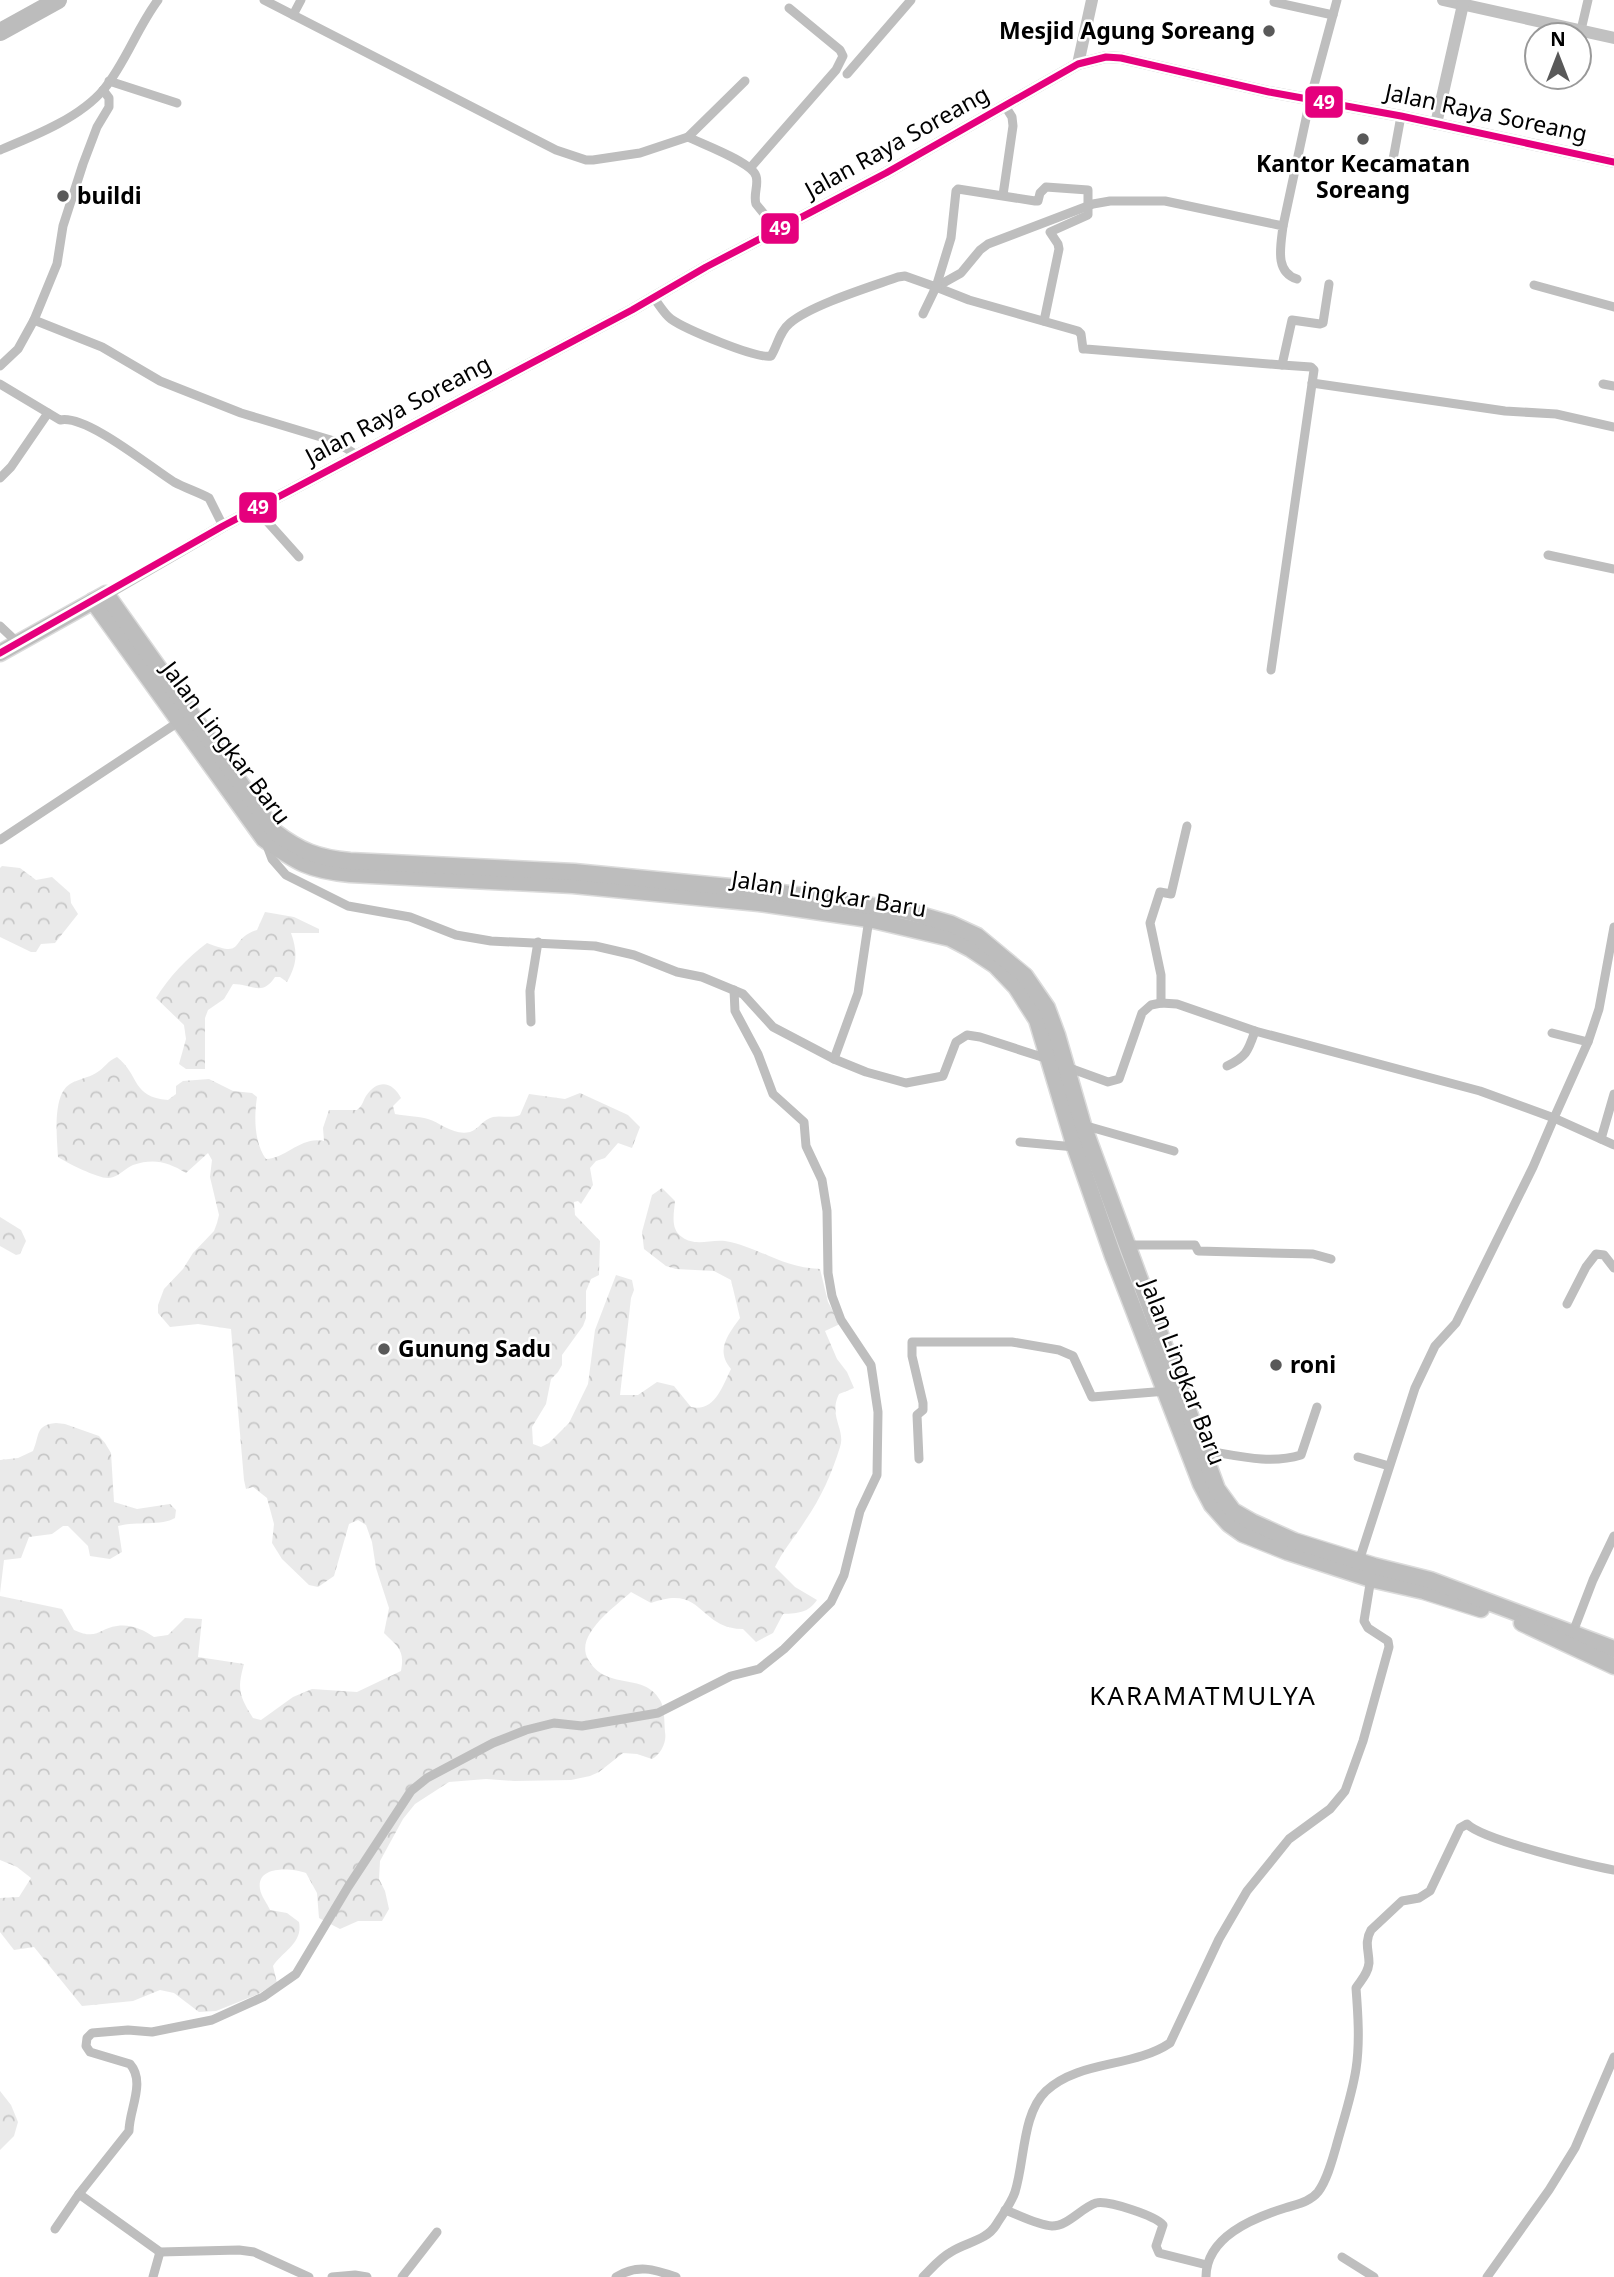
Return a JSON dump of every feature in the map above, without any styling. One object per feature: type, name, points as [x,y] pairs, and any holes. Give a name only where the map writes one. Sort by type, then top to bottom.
[{"type":"highway","points":[[0,653],[99,598]]},
{"type":"highway","name":"Jalan Lingkar Baru","points":[[99,598],[180,721],[264,839],[291,857],[321,871],[573,885],[759,903],[869,919],[950,938],[971,948],[995,965],[1016,987],[1039,1026],[1075,1147],[1113,1256],[1201,1484],[1212,1505],[1243,1534],[1288,1552],[1430,1580],[1614,1649]]},
{"type":"highway","name":"Jalan Lingkar Baru","points":[[99,598],[275,832],[293,846],[330,859],[574,872],[761,890],[906,911],[951,924],[977,936],[1025,976],[1047,1008],[1083,1125],[1202,1450],[1217,1489],[1234,1511],[1294,1541],[1424,1591],[1523,1624],[1614,1666]]},
{"type":"main road","points":[[1078,64],[1092,0]]},
{"type":"main road","points":[[1443,0],[1464,2],[1543,21]]},
{"type":"main road","points":[[1436,124],[1464,2]]},
{"type":"main road","points":[[1593,33],[1614,38]]},
{"type":"main road","name":"Jalan Raya Soreang","points":[[99,598],[223,526],[778,231],[1078,64],[1106,57],[1121,58],[1614,162]]},
{"type":"street","points":[[0,150],[47,130],[103,90],[145,17],[158,0]]},
{"type":"street","points":[[264,0],[556,150],[586,160],[640,153],[688,137],[746,81]]},
{"type":"street","points":[[293,15],[301,0]]},
{"type":"street","points":[[847,74],[911,0]]},
{"type":"street","points":[[1297,279],[1289,277],[1281,267],[1283,226],[1310,100],[1337,0]]},
{"type":"street","points":[[1583,21],[1588,0]]},
{"type":"street","points":[[1274,2],[1333,15]]},
{"type":"street","points":[[751,167],[836,70],[843,56],[840,50],[789,8]]},
{"type":"street","points":[[109,81],[177,103]]},
{"type":"street","points":[[0,366],[18,349],[34,320],[57,264],[63,226],[83,164],[97,127],[109,107],[109,99],[103,90]]},
{"type":"street","points":[[1003,195],[1013,126],[1012,117],[1005,106]]},
{"type":"street","points":[[1392,165],[1401,116]]},
{"type":"street","points":[[688,137],[751,167],[757,178],[754,200],[778,231]]},
{"type":"street","points":[[923,314],[937,283],[951,238],[956,191],[962,188],[1038,201],[1042,189],[1046,187],[1088,190],[1088,208],[1084,217],[1050,232],[1059,249],[1044,321]]},
{"type":"street","points":[[937,283],[961,273],[979,250],[988,244],[1110,201],[1165,201],[1283,226]]},
{"type":"street","points":[[653,297],[668,317],[686,327],[765,358],[771,356],[778,338],[790,323],[808,312],[905,276],[937,283],[969,300],[1079,331],[1082,334],[1083,348],[1086,349],[1313,368],[1271,670]]},
{"type":"street","points":[[1282,365],[1292,320],[1324,323],[1329,284]]},
{"type":"street","points":[[1534,285],[1614,307]]},
{"type":"street","points":[[34,320],[102,347],[160,381],[240,413],[334,441],[357,455]]},
{"type":"street","points":[[1312,383],[1505,411],[1556,414],[1614,427]]},
{"type":"street","points":[[0,384],[60,420],[68,418],[80,422],[176,484],[209,498],[223,526]]},
{"type":"street","points":[[1603,384],[1614,386]]},
{"type":"street","points":[[0,478],[11,467],[48,413]]},
{"type":"street","points":[[256,509],[299,557]]},
{"type":"street","points":[[1548,555],[1614,569]]},
{"type":"street","points":[[0,626],[18,643]]},
{"type":"street","points":[[0,840],[180,721]]},
{"type":"street","points":[[1161,1003],[1161,975],[1150,923],[1160,892],[1171,894],[1187,826]]},
{"type":"street","points":[[264,839],[272,859],[286,875],[338,902],[365,910],[410,917],[456,935],[491,941],[595,946],[621,952],[677,972],[702,977],[748,997],[773,1027],[834,1059],[866,1072],[906,1083],[943,1076],[956,1042],[967,1035],[1049,1059],[1108,1082],[1119,1079],[1146,1007],[1161,1003],[1177,1004],[1255,1031],[1480,1091],[1554,1118],[1614,1144]]},
{"type":"street","points":[[834,1059],[858,993],[869,919]]},
{"type":"street","points":[[923,2277],[948,2253],[966,2243],[988,2236],[1014,2195],[1029,2115],[1034,2104],[1047,2090],[1062,2080],[1099,2067],[1149,2055],[1170,2043],[1219,1940],[1247,1891],[1289,1839],[1331,1809],[1345,1791],[1359,1755],[1389,1647],[1388,1641],[1368,1628],[1364,1621],[1368,1569],[1389,1466],[1420,1378],[1435,1346],[1456,1323],[1534,1167],[1588,1042],[1599,1009],[1614,927]]},
{"type":"street","points":[[531,1022],[530,991],[538,942]]},
{"type":"street","points":[[55,2229],[129,2131],[136,2075],[130,2064],[90,2052],[86,2046],[87,2038],[92,2033],[128,2030],[152,2032],[212,2020],[263,1997],[296,1974],[348,1887],[411,1791],[426,1778],[493,1743],[526,1730],[554,1723],[582,1726],[658,1713],[731,1676],[759,1669],[784,1649],[835,1597],[851,1551],[860,1511],[877,1475],[878,1412],[874,1373],[866,1356],[841,1320],[832,1296],[828,1273],[827,1211],[822,1180],[806,1146],[804,1122],[774,1094],[758,1054],[735,1011],[734,990]]},
{"type":"street","points":[[1227,1066],[1242,1058],[1249,1050],[1255,1031]]},
{"type":"street","points":[[1552,1033],[1588,1042]]},
{"type":"street","points":[[1601,1139],[1614,1094]]},
{"type":"street","points":[[1083,1125],[1174,1151]]},
{"type":"street","points":[[1020,1142],[1075,1147]]},
{"type":"street","points":[[1128,1245],[1195,1245],[1198,1251],[1313,1254],[1331,1259]]},
{"type":"street","points":[[1567,1304],[1586,1266],[1596,1254],[1604,1255],[1614,1268]]},
{"type":"street","points":[[919,1460],[917,1415],[923,1410],[923,1403],[912,1356],[912,1342],[1012,1342],[1029,1345],[1073,1356],[1092,1396],[1167,1391]]},
{"type":"street","points":[[1202,1450],[1271,1460],[1301,1455],[1317,1407]]},
{"type":"street","points":[[1358,1457],[1389,1466]]},
{"type":"street","points":[[1573,1632],[1614,1536]]},
{"type":"street","points":[[1206,2277],[1207,2265],[1215,2248],[1246,2223],[1308,2200],[1322,2186],[1355,2077],[1358,2053],[1356,1988],[1369,1965],[1366,1952],[1368,1935],[1402,1901],[1419,1898],[1430,1891],[1460,1828],[1467,1824],[1478,1833],[1528,1849],[1614,1870]]},
{"type":"street","points":[[1487,2277],[1557,2179],[1575,2148],[1614,2057]]},
{"type":"street","points":[[79,2194],[160,2252],[247,2251],[309,2277]]},
{"type":"street","points":[[1005,2210],[1055,2226],[1090,2206],[1105,2203],[1151,2216],[1161,2222],[1163,2225],[1156,2246],[1159,2253],[1207,2265]]},
{"type":"street","points":[[402,2277],[437,2232]]},
{"type":"street","points":[[153,2277],[160,2252]]},
{"type":"street","points":[[1342,2257],[1374,2277]]},
{"type":"street","points":[[616,2277],[645,2268],[676,2277]]},
{"type":"street","points":[[332,2277],[367,2277]]},
{"type":"green space","points":[[2,866],[20,868],[36,880],[52,877],[70,893],[71,903],[78,914],[55,943],[41,944],[36,952],[31,952],[0,937]]},
{"type":"green space","points":[[265,912],[294,917],[319,929],[319,933],[291,933],[295,958],[287,982],[275,977],[266,987],[261,988],[233,984],[224,999],[208,1010],[205,1018],[205,1069],[186,1069],[179,1064],[186,1039],[184,1025],[156,998],[173,975],[207,943],[233,948],[248,934],[257,930]]},
{"type":"green space","points":[[117,1057],[142,1090],[156,1098],[168,1100],[176,1094],[176,1086],[183,1081],[209,1079],[233,1091],[252,1093],[257,1097],[257,1137],[266,1159],[281,1155],[301,1144],[324,1141],[323,1128],[329,1110],[357,1110],[375,1086],[385,1084],[394,1088],[401,1098],[393,1106],[395,1114],[428,1119],[464,1133],[473,1131],[493,1117],[520,1115],[529,1094],[565,1099],[580,1093],[628,1115],[640,1127],[632,1148],[618,1143],[605,1158],[596,1161],[590,1168],[593,1185],[581,1204],[574,1202],[575,1215],[600,1241],[599,1275],[591,1279],[586,1291],[586,1318],[583,1326],[562,1355],[562,1365],[551,1379],[546,1404],[532,1427],[533,1444],[541,1447],[549,1443],[569,1423],[588,1384],[595,1330],[616,1275],[632,1280],[634,1290],[620,1395],[638,1395],[657,1382],[674,1386],[691,1407],[706,1406],[717,1397],[731,1369],[724,1355],[725,1343],[740,1318],[731,1280],[714,1271],[666,1266],[644,1249],[642,1232],[652,1195],[662,1188],[675,1201],[674,1226],[678,1234],[687,1240],[725,1241],[794,1265],[820,1269],[828,1302],[840,1324],[825,1331],[854,1388],[839,1394],[836,1402],[841,1441],[830,1476],[811,1512],[775,1567],[795,1587],[817,1600],[810,1608],[783,1614],[773,1633],[756,1642],[743,1629],[717,1622],[691,1602],[681,1598],[668,1598],[651,1603],[631,1592],[591,1631],[585,1650],[588,1659],[604,1675],[644,1686],[653,1691],[660,1700],[664,1711],[665,1736],[661,1751],[652,1759],[623,1753],[599,1772],[571,1780],[486,1779],[449,1782],[415,1804],[403,1819],[380,1861],[379,1879],[389,1909],[382,1921],[358,1921],[340,1929],[319,1918],[317,1893],[306,1873],[292,1870],[269,1872],[260,1881],[262,1894],[270,1910],[287,1913],[299,1922],[298,1935],[292,1946],[273,1966],[277,1983],[256,1995],[216,2011],[199,2012],[174,1993],[160,1990],[133,2001],[82,2006],[34,1947],[14,1950],[0,1932],[0,1898],[19,1897],[31,1878],[17,1867],[0,1860],[0,1596],[62,1609],[74,1630],[88,1634],[111,1627],[128,1626],[154,1637],[168,1635],[185,1618],[202,1619],[198,1657],[244,1664],[240,1680],[242,1698],[253,1718],[261,1720],[293,1697],[312,1689],[357,1692],[401,1671],[402,1658],[397,1646],[384,1633],[389,1608],[366,1525],[358,1520],[349,1524],[334,1576],[318,1587],[309,1585],[282,1559],[272,1543],[274,1524],[267,1498],[253,1487],[246,1489],[244,1480],[231,1329],[198,1324],[170,1327],[158,1313],[164,1289],[214,1231],[217,1223],[219,1215],[210,1177],[212,1160],[208,1153],[186,1173],[167,1164],[148,1162],[133,1165],[109,1178],[75,1167],[58,1157],[57,1118],[60,1097],[64,1090],[73,1082],[96,1073]]},
{"type":"green space","points":[[0,1217],[21,1230],[26,1241],[20,1254],[16,1255],[0,1246]]},
{"type":"green space","points":[[56,1423],[99,1436],[105,1443],[111,1453],[114,1502],[137,1509],[170,1504],[176,1510],[175,1518],[163,1522],[118,1526],[122,1552],[110,1559],[90,1556],[88,1546],[68,1526],[63,1526],[52,1534],[29,1537],[21,1558],[4,1560],[0,1593],[0,1460],[18,1458],[33,1451],[41,1429]]},
{"type":"green space","points":[[0,2091],[11,2105],[18,2122],[14,2136],[0,2150]]},
{"type":"waterway","points":[[0,32],[58,0]]},
{"type":"transit line","name":"49","points":[[0,653],[223,526],[886,173],[1078,64],[1106,57],[1121,58],[1269,92],[1401,116],[1614,162]]},
{"type":"place","name":"Mesjid Agung Soreang","points":[[1269,31]]},
{"type":"place","name":"Kantor Kecamatan Soreang","points":[[1363,139]]},
{"type":"place","name":"buildi","points":[[63,196]]},
{"type":"place","name":"Gunung Sadu","points":[[384,1349]]},
{"type":"place","name":"roni","points":[[1276,1365]]},
{"type":"district","name":"KARAMATMULYA","points":[[1203,1696]]}]
